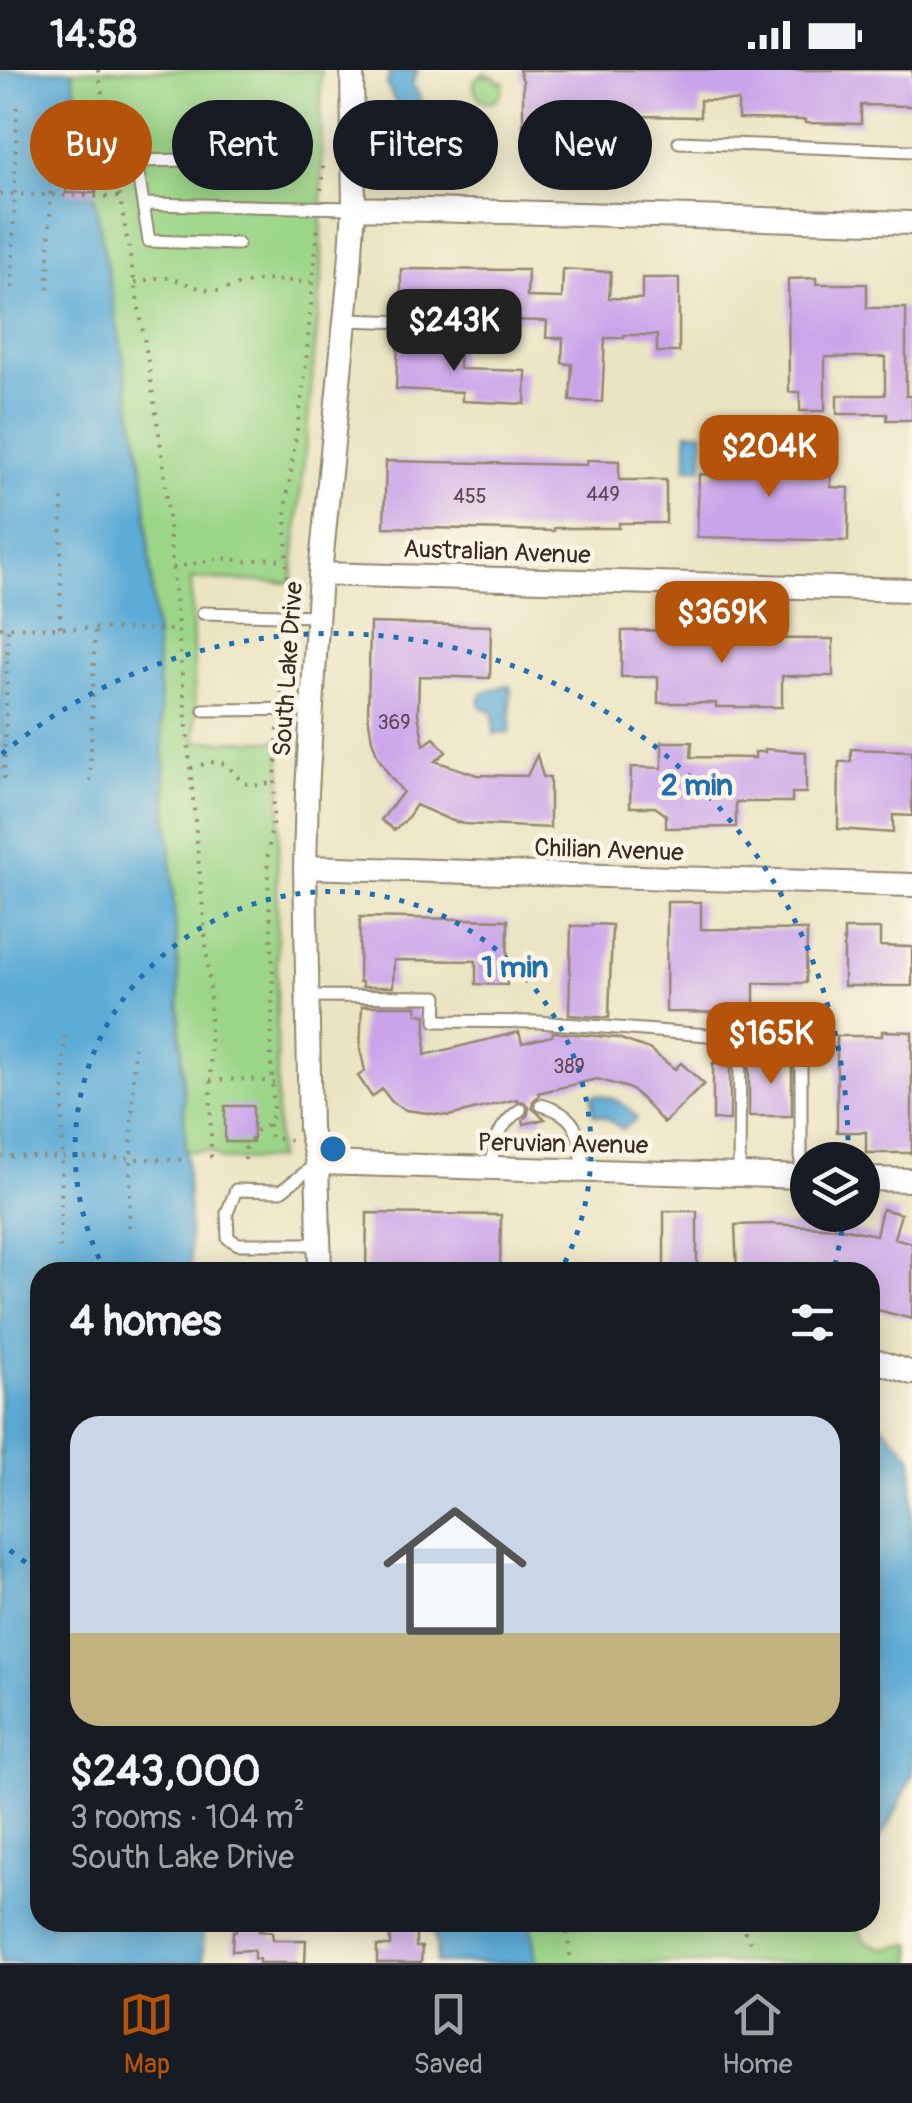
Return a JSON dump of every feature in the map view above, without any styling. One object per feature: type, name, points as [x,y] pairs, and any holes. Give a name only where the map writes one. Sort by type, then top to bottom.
[{"type":"street","name":"South Lake Drive","points":[[320,1262],[315,1152],[310,1129],[305,868],[320,574],[354,208],[352,70]]},
{"type":"street","points":[[354,208],[912,223]]},
{"type":"street","name":"Australian Avenue","points":[[320,574],[912,590]]},
{"type":"street","name":"Chilian Avenue","points":[[305,868],[912,884]]},
{"type":"street","name":"Peruvian Avenue","points":[[315,1152],[490,1169],[790,1177]]},
{"type":"street","points":[[880,1179],[912,1180]]},
{"type":"street","points":[[880,1362],[912,1372]]},
{"type":"lane","points":[[678,142],[912,150]]},
{"type":"lane","points":[[172,160],[136,161],[149,241],[238,244]]},
{"type":"lane","points":[[143,204],[354,208]]},
{"type":"lane","points":[[346,320],[470,324]]},
{"type":"lane","points":[[202,613],[318,616]]},
{"type":"lane","points":[[204,710],[312,710]]},
{"type":"lane","points":[[307,996],[437,997],[436,1021],[539,1022],[790,1039],[801,1050],[803,1142]]},
{"type":"lane","points":[[738,1175],[740,1037]]},
{"type":"lane","points":[[542,1105],[569,1117],[579,1133],[584,1171]]},
{"type":"lane","points":[[490,1169],[494,1140],[520,1110]]},
{"type":"lane","points":[[315,1152],[281,1191],[236,1190],[227,1213],[228,1238],[238,1244],[319,1244]]},
{"type":"path","points":[[98,70],[163,460],[210,990],[211,1157],[218,1161]]},
{"type":"path","points":[[12,288],[17,106]]},
{"type":"path","points":[[244,1160],[245,1149],[257,1130],[269,1123],[274,1114],[273,968],[267,860],[274,819],[286,615],[286,505],[306,374],[323,166]]},
{"type":"path","points":[[48,289],[49,190]]},
{"type":"path","points":[[0,194],[120,196]]},
{"type":"path","points":[[135,282],[172,278],[218,292],[266,280],[314,282]]},
{"type":"path","points":[[60,628],[62,497]]},
{"type":"path","points":[[174,568],[220,558],[274,558],[286,562]]},
{"type":"path","points":[[0,627],[180,630]]},
{"type":"path","points":[[4,779],[8,627]]},
{"type":"path","points":[[90,781],[94,630]]},
{"type":"path","points":[[191,768],[218,762],[228,766],[243,783],[264,785],[275,781]]},
{"type":"path","points":[[60,1248],[66,1028]]},
{"type":"path","points":[[128,1226],[134,1047]]},
{"type":"path","points":[[210,1080],[250,1079],[274,1084]]},
{"type":"path","points":[[269,1123],[272,1138],[315,1152]]},
{"type":"path","points":[[0,1156],[186,1160]]},
{"type":"path","points":[[567,1932],[570,1963]]},
{"type":"path","points":[[745,1932],[754,1948]]},
{"type":"green space","points":[[72,70],[321,70],[322,278],[292,583],[191,579],[196,741],[280,741],[277,1159],[222,1160],[211,1151],[186,1151],[177,948],[144,476],[93,190],[152,190],[152,100],[77,100]]},
{"type":"green space","points":[[486,72],[484,76],[503,81],[501,94],[495,100],[480,99],[474,90],[475,79]]},
{"type":"green space","points":[[532,1932],[860,1932],[864,1941],[885,1949],[912,1944],[912,1963],[536,1963]]},
{"type":"water","points":[[0,70],[72,70],[77,100],[30,100],[30,190],[93,190],[144,476],[177,948],[191,1262],[30,1262],[30,1932],[204,1932],[203,1963],[0,1963]]},
{"type":"water","points":[[390,70],[418,70],[412,83],[421,100],[394,100],[387,84]]},
{"type":"water","points":[[687,432],[703,432],[703,468],[687,468]]},
{"type":"water","points":[[507,685],[511,688],[510,733],[494,734],[493,712],[480,707],[480,698],[483,693]]},
{"type":"water","points":[[595,1095],[619,1102],[637,1119],[622,1129],[593,1114]]},
{"type":"water","points":[[880,1424],[912,1458],[912,1775],[880,1837]]},
{"type":"water","points":[[433,1932],[532,1932],[536,1963],[436,1963]]},
{"type":"building","points":[[519,70],[912,70],[912,106],[861,105],[861,124],[738,119],[738,101],[700,100],[700,117],[652,116],[652,100],[523,100]]},
{"type":"building","points":[[66,190],[96,190],[96,193]]},
{"type":"building","points":[[401,269],[528,270],[527,297],[562,298],[563,269],[611,272],[609,298],[642,299],[642,278],[679,278],[679,352],[657,352],[657,335],[605,338],[602,402],[570,401],[572,364],[562,363],[563,338],[546,338],[547,321],[498,320],[499,309],[401,308]]},
{"type":"building","points":[[816,278],[816,284],[867,284],[867,308],[906,308],[906,396],[912,396],[912,420],[887,420],[887,414],[837,414],[837,395],[885,395],[885,357],[825,357],[825,411],[800,411],[800,392],[789,392],[788,279]]},
{"type":"building","points":[[398,339],[460,341],[459,369],[526,371],[525,404],[462,401],[462,392],[396,389]]},
{"type":"building","points":[[716,447],[779,449],[778,471],[831,472],[831,487],[849,488],[848,541],[697,537],[699,474],[715,475]]},
{"type":"building","points":[[587,460],[619,461],[619,480],[666,480],[666,523],[619,523],[619,528],[554,531],[384,527],[386,461],[587,465]]},
{"type":"building","points":[[370,623],[491,626],[490,678],[419,676],[418,714],[424,745],[434,738],[446,752],[435,761],[477,775],[527,776],[537,755],[543,777],[550,777],[550,828],[464,824],[416,805],[394,830],[381,820],[403,792],[378,757],[372,740],[368,715]]},
{"type":"building","points":[[687,630],[687,638],[833,639],[833,676],[782,676],[782,707],[658,703],[658,677],[621,677],[622,631]]},
{"type":"building","points":[[662,742],[692,742],[691,757],[755,758],[755,752],[765,749],[806,752],[806,793],[792,793],[792,802],[736,802],[736,827],[666,828],[666,815],[655,807],[630,807],[631,767],[662,768]]},
{"type":"building","points":[[851,749],[912,751],[912,816],[893,815],[893,833],[838,829],[839,762],[851,762]]},
{"type":"building","points":[[667,902],[701,902],[701,929],[807,930],[806,983],[754,983],[754,1013],[666,1012]]},
{"type":"building","points":[[360,917],[508,920],[507,985],[476,984],[476,961],[394,960],[393,987],[362,987]]},
{"type":"building","points":[[612,925],[609,1018],[569,1015],[571,926]]},
{"type":"building","points":[[844,929],[880,929],[880,946],[912,947],[912,986],[844,986]]},
{"type":"building","points":[[362,1006],[417,1006],[417,1014],[426,1015],[425,1055],[519,1032],[522,1043],[552,1036],[553,1032],[618,1038],[649,1049],[675,1069],[681,1063],[704,1084],[664,1123],[636,1093],[597,1079],[538,1093],[532,1108],[545,1119],[524,1124],[529,1108],[517,1099],[449,1116],[406,1110],[392,1102],[382,1089],[372,1097],[358,1076],[365,1071],[360,1049]]},
{"type":"building","points":[[882,1031],[912,1032],[912,1153],[880,1153],[880,1142],[866,1142],[866,1132],[837,1132],[837,1036],[882,1036]]},
{"type":"building","points":[[755,1057],[792,1057],[792,1116],[749,1116],[749,1063],[755,1063]]},
{"type":"building","points":[[713,1063],[730,1063],[730,1120],[713,1120]]},
{"type":"building","points":[[225,1106],[253,1106],[253,1142],[225,1142]]},
{"type":"building","points":[[882,1209],[901,1214],[894,1238],[912,1243],[912,1319],[880,1311],[880,1262],[737,1262],[735,1225],[790,1225],[790,1232],[880,1232]]},
{"type":"building","points":[[664,1211],[697,1211],[697,1262],[664,1262]]},
{"type":"building","points":[[367,1213],[501,1215],[500,1262],[366,1262]]},
{"type":"building","points":[[233,1932],[272,1932],[273,1940],[306,1940],[305,1963],[259,1963],[259,1959],[254,1959],[254,1950],[232,1951]]},
{"type":"building","points":[[390,1932],[416,1932],[416,1947],[422,1947],[421,1963],[377,1963],[377,1946],[390,1946]]}]
